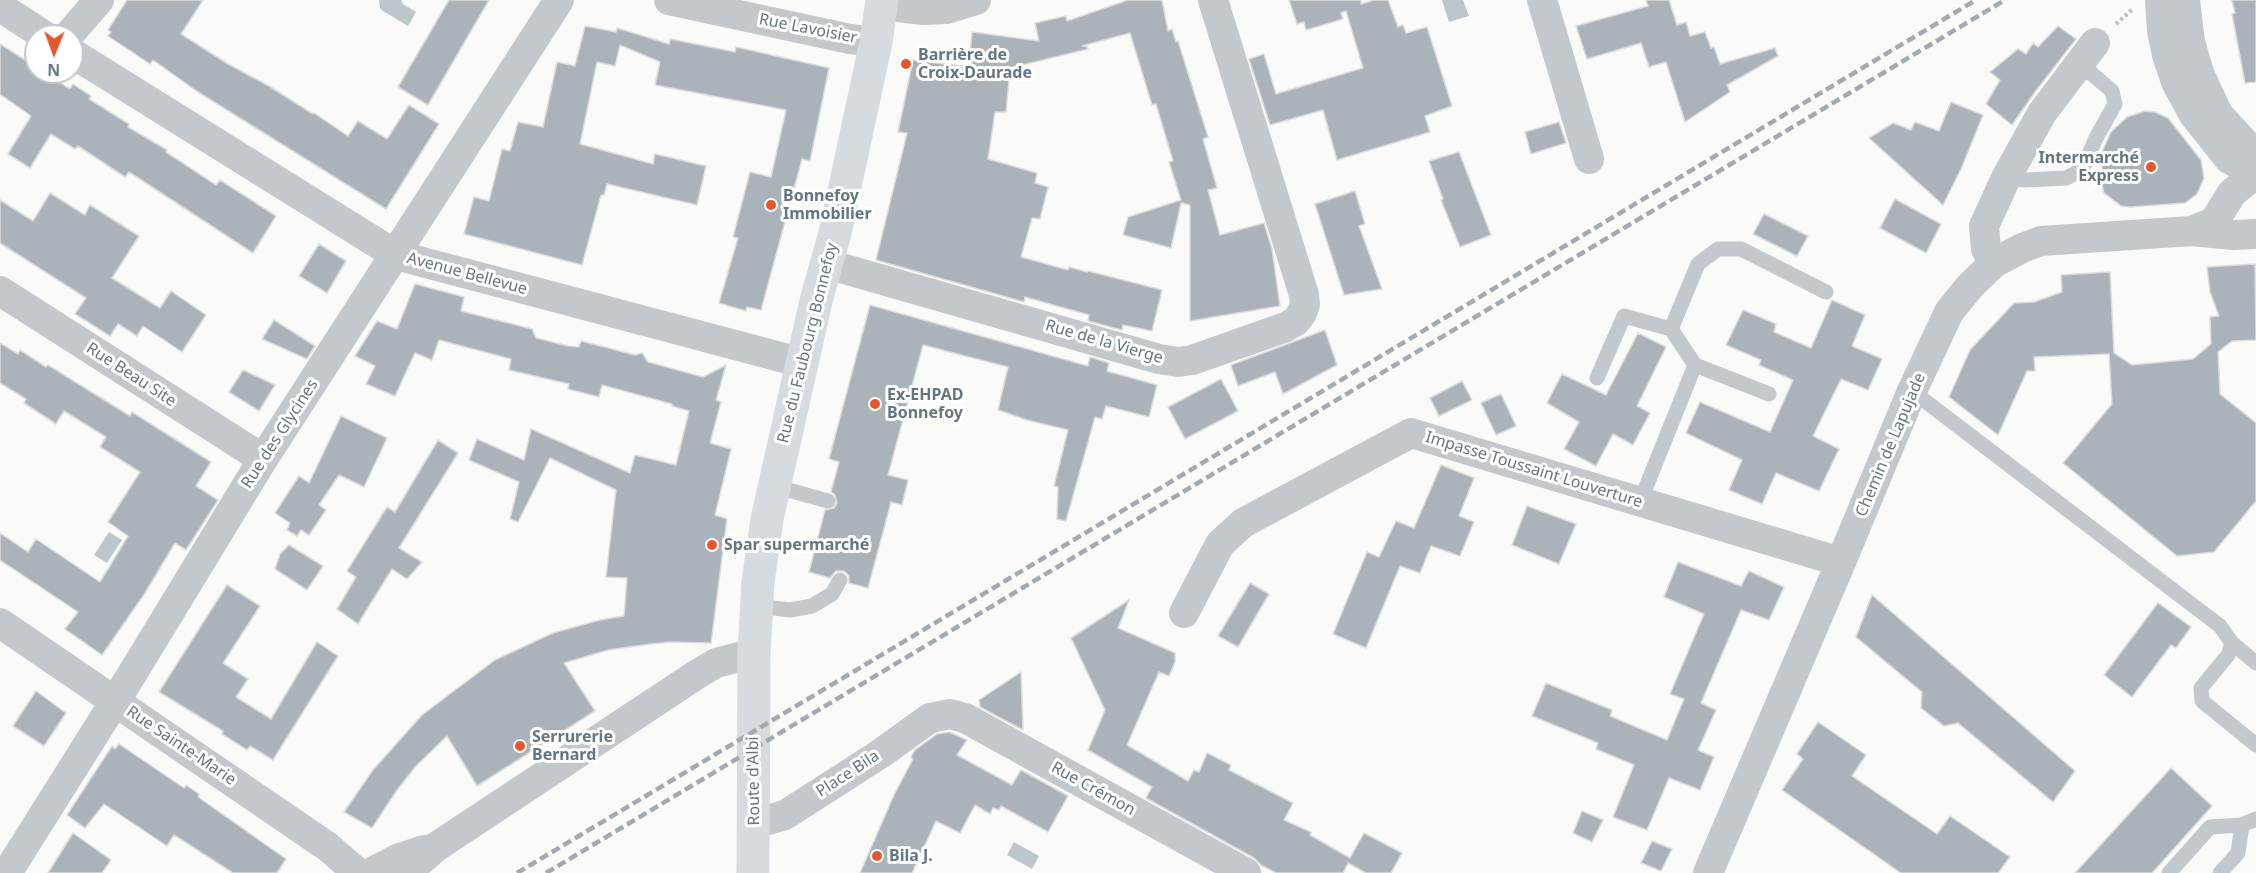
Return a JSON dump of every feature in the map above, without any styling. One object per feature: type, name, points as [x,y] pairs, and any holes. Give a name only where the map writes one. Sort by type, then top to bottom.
[{"type":"main road","name":"Rue du Faubourg Bonnefoy","points":[[753,700],[758,582],[774,486],[827,264],[876,42],[882,2]]},
{"type":"main road","name":"Route d'Albi","points":[[753,700],[753,873]]},
{"type":"street","points":[[78,24],[99,0]]},
{"type":"street","name":"Rue des Glycines","points":[[7,873],[263,459],[559,0]]},
{"type":"street","name":"Rue Lavoisier","points":[[669,0],[850,39],[876,42]]},
{"type":"street","points":[[882,2],[923,10],[946,9],[976,0]]},
{"type":"street","name":"Rue de la Vierge","points":[[827,264],[1159,359],[1178,362],[1192,360],[1286,327],[1296,321],[1302,314],[1305,304],[1304,295],[1213,0]]},
{"type":"street","points":[[1542,0],[1589,159]]},
{"type":"street","points":[[2185,0],[2190,42],[2199,73],[2218,114],[2250,149],[2256,174]]},
{"type":"street","points":[[2148,4],[2162,32],[2167,55],[2181,90],[2194,115],[2229,159],[2256,174]]},
{"type":"street","points":[[0,7],[26,24]]},
{"type":"street","points":[[1994,263],[1986,249],[1984,226],[2006,178],[2042,113],[2095,43]]},
{"type":"street","name":"Avenue Bellevue","points":[[84,60],[396,255],[803,363]]},
{"type":"street","points":[[2192,231],[2214,222],[2232,193],[2256,174]]},
{"type":"street","name":"Chemin de Lapujade","points":[[1708,873],[1912,391],[1949,312],[1970,286],[1994,263],[2041,241],[2192,231],[2233,235],[2256,234]]},
{"type":"street","name":"Rue Beau Site","points":[[0,291],[263,459]]},
{"type":"street","name":"Impasse Toussaint Louverture","points":[[1184,613],[1220,544],[1243,523],[1411,433],[1841,562]]},
{"type":"street","name":"Rue Sainte-Marie","points":[[0,623],[328,846],[358,873]]},
{"type":"street","points":[[406,873],[436,847],[696,675],[716,663],[754,653]]},
{"type":"street","name":"Rue Crémon","points":[[938,715],[950,714],[965,718],[1246,873]]},
{"type":"street","name":"Place Bila","points":[[754,809],[785,815],[880,754],[919,725],[938,715]]},
{"type":"street","points":[[370,873],[409,854],[436,847]]},
{"type":"lane","points":[[2006,178],[2025,180],[2066,178],[2082,170],[2115,104],[2112,91],[2091,73],[2073,71]]},
{"type":"lane","points":[[1671,329],[1698,264],[1718,249],[1741,249],[1826,292]]},
{"type":"lane","points":[[1597,378],[1624,316],[1671,329],[1695,365],[1769,394]]},
{"type":"lane","points":[[1640,502],[1695,365]]},
{"type":"lane","points":[[1912,391],[2220,626],[2232,643],[2256,663]]},
{"type":"lane","points":[[774,486],[828,501]]},
{"type":"lane","points":[[757,606],[790,610],[812,606],[832,594],[840,580]]},
{"type":"lane","points":[[2232,643],[2228,656],[2201,688],[2202,701],[2256,746]]},
{"type":"lane","points":[[2169,873],[2210,827],[2249,822],[2238,853],[2220,873]]},
{"type":"path","points":[[2095,43],[2148,4]]},
{"type":"shaded area","points":[[379,0],[401,0],[403,4],[416,12],[408,26],[383,11]]},
{"type":"shaded area","points":[[1442,0],[1463,0],[1469,16],[1449,22]]},
{"type":"shaded area","points":[[109,532],[122,540],[107,563],[94,555]]},
{"type":"shaded area","points":[[1014,842],[1039,856],[1032,869],[1007,855]]},
{"type":"building","points":[[127,0],[203,0],[181,34],[314,113],[348,136],[358,121],[387,139],[409,105],[439,124],[386,209],[198,92],[153,60],[150,64],[108,36],[111,32],[108,30]]},
{"type":"building","points":[[449,0],[489,0],[428,105],[398,87]]},
{"type":"building","points":[[1128,0],[1162,0],[1168,31],[1172,29],[1176,42],[1178,41],[1208,137],[1203,139],[1217,188],[1208,190],[1220,235],[1264,223],[1272,249],[1280,306],[1190,321],[1190,205],[1181,203],[1171,248],[1123,235],[1128,217],[1181,200],[1169,162],[1173,161],[1156,104],[1152,105],[1130,33],[1082,46],[1088,49],[1010,68],[1006,112],[995,112],[988,159],[1037,173],[1035,183],[1048,187],[1040,219],[1032,218],[1021,257],[1068,270],[1069,267],[1088,271],[1162,290],[1152,331],[1123,325],[1122,330],[1088,321],[1089,315],[1025,297],[1024,302],[876,260],[907,133],[898,132],[913,60],[969,67],[972,32],[1039,41],[1035,23],[1066,16],[1067,21]]},
{"type":"building","points":[[1289,0],[1361,0],[1361,4],[1374,0],[1388,0],[1398,27],[1403,25],[1406,33],[1427,27],[1452,106],[1425,116],[1430,132],[1337,160],[1323,110],[1270,125],[1249,59],[1264,54],[1276,94],[1363,68],[1346,11],[1341,13],[1343,19],[1306,30],[1304,22],[1297,24]]},
{"type":"building","points":[[1646,0],[1669,0],[1677,25],[1686,22],[1690,36],[1705,32],[1720,64],[1775,48],[1778,56],[1727,85],[1730,92],[1685,122],[1666,62],[1649,67],[1641,43],[1587,59],[1576,26],[1648,6]]},
{"type":"building","points":[[2232,0],[2256,0],[2256,82],[2245,83],[2232,14],[2235,13]]},
{"type":"building","points":[[585,26],[616,32],[617,28],[669,44],[670,39],[735,52],[736,47],[829,68],[810,161],[802,159],[761,310],[747,307],[746,311],[719,303],[738,238],[733,237],[750,172],[771,177],[786,110],[655,85],[660,62],[620,45],[615,66],[597,62],[580,144],[653,164],[655,154],[706,166],[697,205],[607,184],[604,195],[601,195],[582,265],[464,234],[474,197],[489,201],[502,149],[510,151],[518,122],[543,127],[557,62],[575,66]]},
{"type":"building","points":[[2058,26],[2076,39],[2012,125],[1986,104],[2000,80],[1990,72],[2018,49],[2026,54],[2033,43],[2038,47]]},
{"type":"building","points":[[0,44],[24,59],[24,84],[62,84],[71,88],[73,84],[91,96],[89,99],[129,124],[128,127],[167,150],[166,152],[216,185],[220,180],[276,216],[253,253],[129,172],[125,177],[78,146],[75,149],[51,134],[30,168],[8,154],[31,116],[0,94]]},
{"type":"building","points":[[1951,102],[1983,115],[1961,169],[1943,205],[1869,138],[1893,123],[1911,130],[1915,122],[1939,131]]},
{"type":"building","points":[[2145,111],[2155,112],[2168,118],[2201,160],[2204,178],[2197,194],[2185,203],[2121,206],[2104,193],[2102,163],[2098,161],[2111,132],[2127,117]]},
{"type":"building","points":[[1559,122],[1566,143],[1531,154],[1525,132]]},
{"type":"building","points":[[1459,152],[1491,235],[1460,247],[1441,200],[1443,199],[1429,161]]},
{"type":"building","points":[[1355,191],[1365,224],[1359,226],[1382,289],[1344,295],[1315,204]]},
{"type":"building","points":[[50,193],[85,215],[90,205],[139,236],[112,278],[160,308],[171,291],[206,315],[182,352],[143,326],[137,336],[118,324],[110,336],[75,314],[86,298],[0,243],[0,200],[33,221]]},
{"type":"building","points":[[1895,199],[1941,224],[1926,253],[1880,228]]},
{"type":"building","points":[[1764,214],[1808,236],[1797,256],[1753,234]]},
{"type":"building","points":[[319,244],[346,261],[327,293],[299,276]]},
{"type":"building","points":[[2255,264],[2256,340],[2232,341],[2218,352],[2220,394],[2256,423],[2256,501],[2214,552],[2177,556],[2063,463],[2112,404],[2109,354],[2034,357],[2035,371],[2027,371],[1998,435],[1949,397],[1970,350],[2014,303],[2034,302],[2062,292],[2061,275],[2110,272],[2114,353],[2132,365],[2193,359],[2211,344],[2210,317],[2219,316],[2210,292],[2207,267]]},
{"type":"building","points":[[415,284],[464,297],[461,311],[532,329],[536,338],[568,346],[579,347],[581,341],[635,355],[642,353],[648,362],[703,377],[726,365],[716,400],[721,402],[710,443],[731,449],[715,515],[727,519],[711,643],[650,644],[608,650],[564,663],[595,711],[477,786],[447,736],[416,766],[372,828],[344,812],[373,770],[422,715],[495,660],[553,633],[624,616],[627,578],[606,577],[616,490],[550,458],[518,522],[510,519],[519,482],[469,460],[477,439],[524,460],[531,429],[630,473],[635,455],[676,465],[689,411],[672,406],[672,404],[602,385],[599,397],[568,389],[569,384],[509,370],[511,359],[439,340],[432,360],[415,353],[395,396],[366,384],[375,366],[355,356],[377,321],[397,329]]},
{"type":"building","points":[[1832,300],[1865,315],[1852,346],[1882,359],[1868,390],[1841,379],[1813,436],[1839,449],[1819,491],[1776,473],[1762,504],[1729,490],[1742,460],[1686,433],[1700,402],[1770,432],[1793,380],[1759,365],[1761,360],[1726,345],[1743,310],[1776,324],[1774,332],[1811,348]]},
{"type":"building","points":[[870,305],[1088,366],[1090,357],[1109,363],[1107,371],[1157,385],[1149,417],[1106,406],[1102,419],[1095,417],[1066,521],[1057,519],[1058,487],[1054,486],[1068,430],[998,410],[1008,367],[923,345],[888,475],[908,480],[902,505],[891,502],[868,588],[849,583],[849,576],[844,571],[836,571],[830,578],[809,572],[825,510],[834,508],[837,503],[835,495],[831,492],[839,462],[829,459]]},
{"type":"building","points":[[274,320],[315,346],[307,359],[262,339]]},
{"type":"building","points":[[1325,330],[1337,365],[1283,394],[1275,372],[1238,386],[1231,365]]},
{"type":"building","points":[[1638,333],[1666,347],[1637,406],[1650,413],[1633,445],[1613,434],[1596,466],[1564,449],[1579,422],[1547,403],[1562,374],[1606,395]]},
{"type":"building","points":[[0,343],[18,354],[20,350],[46,367],[48,365],[130,416],[132,412],[211,462],[196,486],[218,500],[186,550],[175,543],[145,593],[102,655],[65,629],[78,612],[0,560],[0,533],[28,552],[36,539],[100,582],[128,536],[108,522],[140,472],[100,447],[106,437],[64,411],[56,424],[24,403],[26,399],[0,383]]},
{"type":"building","points":[[243,370],[275,385],[259,411],[229,392]]},
{"type":"building","points":[[1221,379],[1238,411],[1185,439],[1168,407]]},
{"type":"building","points":[[1462,381],[1472,400],[1439,416],[1430,398]]},
{"type":"building","points":[[1501,394],[1516,426],[1496,435],[1481,403]]},
{"type":"building","points":[[341,416],[387,438],[364,487],[339,475],[319,505],[326,510],[309,535],[301,530],[297,536],[287,530],[290,523],[275,513],[299,476],[309,483]]},
{"type":"building","points":[[438,440],[458,453],[399,548],[422,562],[407,579],[392,569],[358,624],[337,609],[356,577],[347,571],[387,507],[395,512]]},
{"type":"building","points":[[1441,465],[1474,478],[1459,516],[1474,522],[1460,556],[1431,546],[1420,573],[1400,566],[1366,648],[1333,634],[1367,552],[1379,557],[1396,521],[1414,528]]},
{"type":"building","points":[[1527,506],[1576,524],[1559,564],[1512,545]]},
{"type":"building","points":[[289,545],[323,566],[307,590],[275,569],[280,554]]},
{"type":"building","points":[[1678,562],[1741,586],[1749,571],[1784,587],[1769,620],[1741,610],[1701,703],[1716,710],[1698,750],[1714,757],[1700,790],[1669,778],[1647,830],[1613,817],[1634,765],[1596,749],[1598,743],[1532,716],[1546,683],[1612,710],[1610,716],[1667,740],[1684,699],[1670,694],[1704,614],[1664,597]]},
{"type":"building","points":[[1250,583],[1269,594],[1238,647],[1218,636]]},
{"type":"building","points":[[227,585],[260,606],[223,663],[248,679],[236,697],[271,719],[317,642],[338,656],[273,760],[250,746],[247,750],[222,734],[223,731],[159,692]]},
{"type":"building","points":[[1872,595],[2075,771],[2053,802],[1958,723],[1944,726],[1921,708],[1922,692],[1856,637]]},
{"type":"building","points":[[1129,600],[1118,628],[1175,653],[1175,662],[1169,676],[1159,672],[1127,745],[1188,781],[1194,770],[1199,772],[1207,753],[1231,765],[1229,770],[1293,803],[1284,820],[1311,832],[1310,835],[1350,858],[1364,833],[1402,853],[1391,873],[1366,873],[1348,863],[1343,873],[1276,873],[1261,865],[1254,858],[1146,798],[1152,787],[1088,750],[1105,710],[1071,638]]},
{"type":"building","points":[[2158,603],[2191,627],[2176,648],[2171,645],[2132,697],[2104,675]]},
{"type":"building","points":[[1021,672],[1023,730],[980,707],[979,700]]},
{"type":"building","points":[[36,691],[66,713],[44,746],[13,726]]},
{"type":"building","points":[[1818,722],[1866,755],[1852,776],[1937,834],[1950,816],[2010,857],[1998,873],[1901,873],[1782,790],[1803,759],[1797,754]]},
{"type":"building","points":[[949,732],[967,740],[957,755],[1012,785],[1021,770],[1068,796],[1048,832],[1001,806],[999,810],[993,808],[990,814],[975,805],[960,833],[936,821],[912,873],[860,873],[894,795],[913,759],[911,757],[915,750],[937,734]]},
{"type":"building","points":[[119,744],[184,788],[186,785],[199,794],[198,797],[286,859],[277,873],[233,873],[174,835],[167,846],[104,804],[85,828],[67,815],[112,746],[115,749]]},
{"type":"building","points":[[2171,768],[2212,806],[2152,873],[2075,873]]},
{"type":"building","points":[[1582,811],[1603,820],[1592,842],[1573,833]]},
{"type":"building","points":[[73,833],[111,860],[102,873],[48,873]]},
{"type":"building","points":[[1652,841],[1672,849],[1661,871],[1641,863]]},
{"type":"railway","points":[[517,873],[1976,0]]},
{"type":"railway","points":[[546,873],[2005,0]]},
{"type":"place","name":"Barrière de Croix-Daurade","points":[[906,64]]},
{"type":"place","name":"Intermarché Express","points":[[2151,167]]},
{"type":"place","name":"Bonnefoy Immobilier","points":[[771,205]]},
{"type":"place","name":"Ex-EHPAD Bonnefoy","points":[[875,404]]},
{"type":"place","name":"Spar supermarché","points":[[712,545]]},
{"type":"place","name":"Serrurerie Bernard","points":[[520,746]]},
{"type":"place","name":"Bila J.","points":[[877,856]]}]
